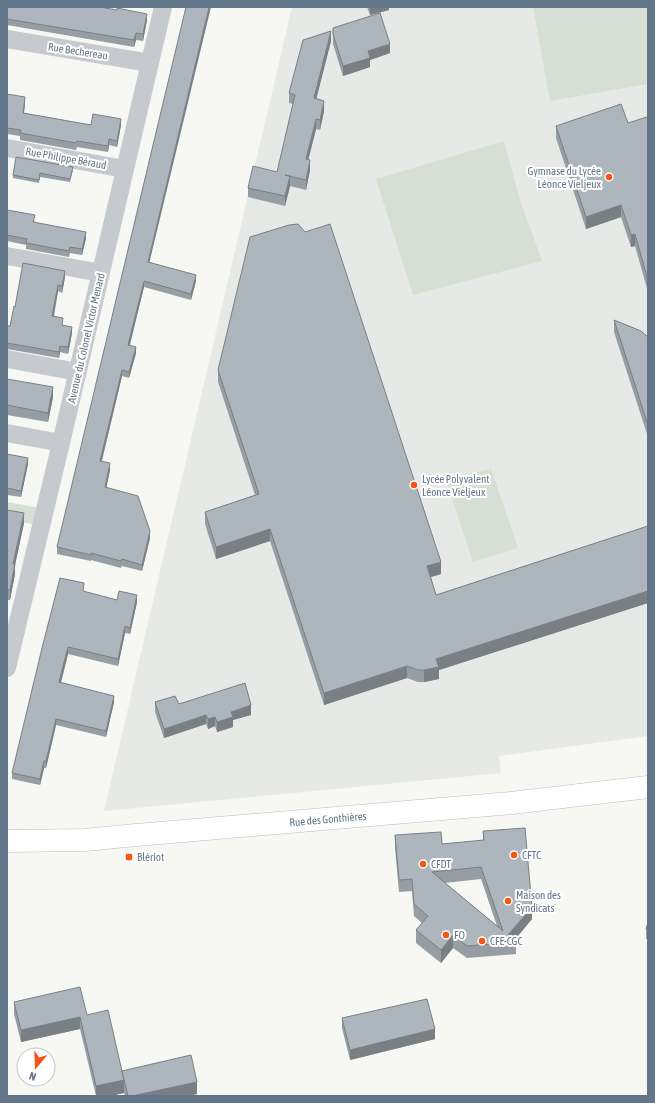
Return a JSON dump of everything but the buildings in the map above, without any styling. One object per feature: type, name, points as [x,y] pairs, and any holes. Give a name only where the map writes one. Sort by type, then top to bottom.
[{"type":"street","name":"Avenue du Colonel Victor Menard","points":[[7,668],[11,632],[61,443],[163,7]]},
{"type":"street","name":"Rue Bechereau","points":[[7,39],[150,63]]},
{"type":"street","name":"Rue Philippe Béraud","points":[[7,148],[125,169]]},
{"type":"street","points":[[7,256],[101,273]]},
{"type":"street","points":[[7,359],[78,372]]},
{"type":"street","points":[[7,433],[61,443]]},
{"type":"street","name":"Rue des Gonthières","points":[[7,841],[77,840],[125,836],[512,803],[648,787]]},
{"type":"shaded area","name":"Lycée Polyvalent Léonce Vieljeux","points":[[292,7],[648,7],[648,736],[499,756],[501,773],[104,811]]},
{"type":"shaded area","points":[[533,7],[648,7],[648,84],[550,101]]},
{"type":"shaded area","points":[[504,141],[520,200],[542,261],[413,295],[376,179]]},
{"type":"shaded area","points":[[491,468],[518,548],[473,562],[447,483]]},
{"type":"shaded area","points":[[7,502],[45,509],[41,526],[7,519]]},
{"type":"place","name":"Gymnase du Lycée Léonce Vieljeux","points":[[609,177]]},
{"type":"place","name":"Lycée Polyvalent Léonce Vieljeux","points":[[414,485]]},
{"type":"place","name":"CFTC","points":[[514,855]]},
{"type":"place","name":"Blériot","points":[[129,857]]},
{"type":"place","name":"CFDT","points":[[423,864]]},
{"type":"place","name":"Maison des Syndicats","points":[[508,901]]},
{"type":"place","name":"FO","points":[[446,935]]},
{"type":"place","name":"CFE-CGC","points":[[482,941]]}]
